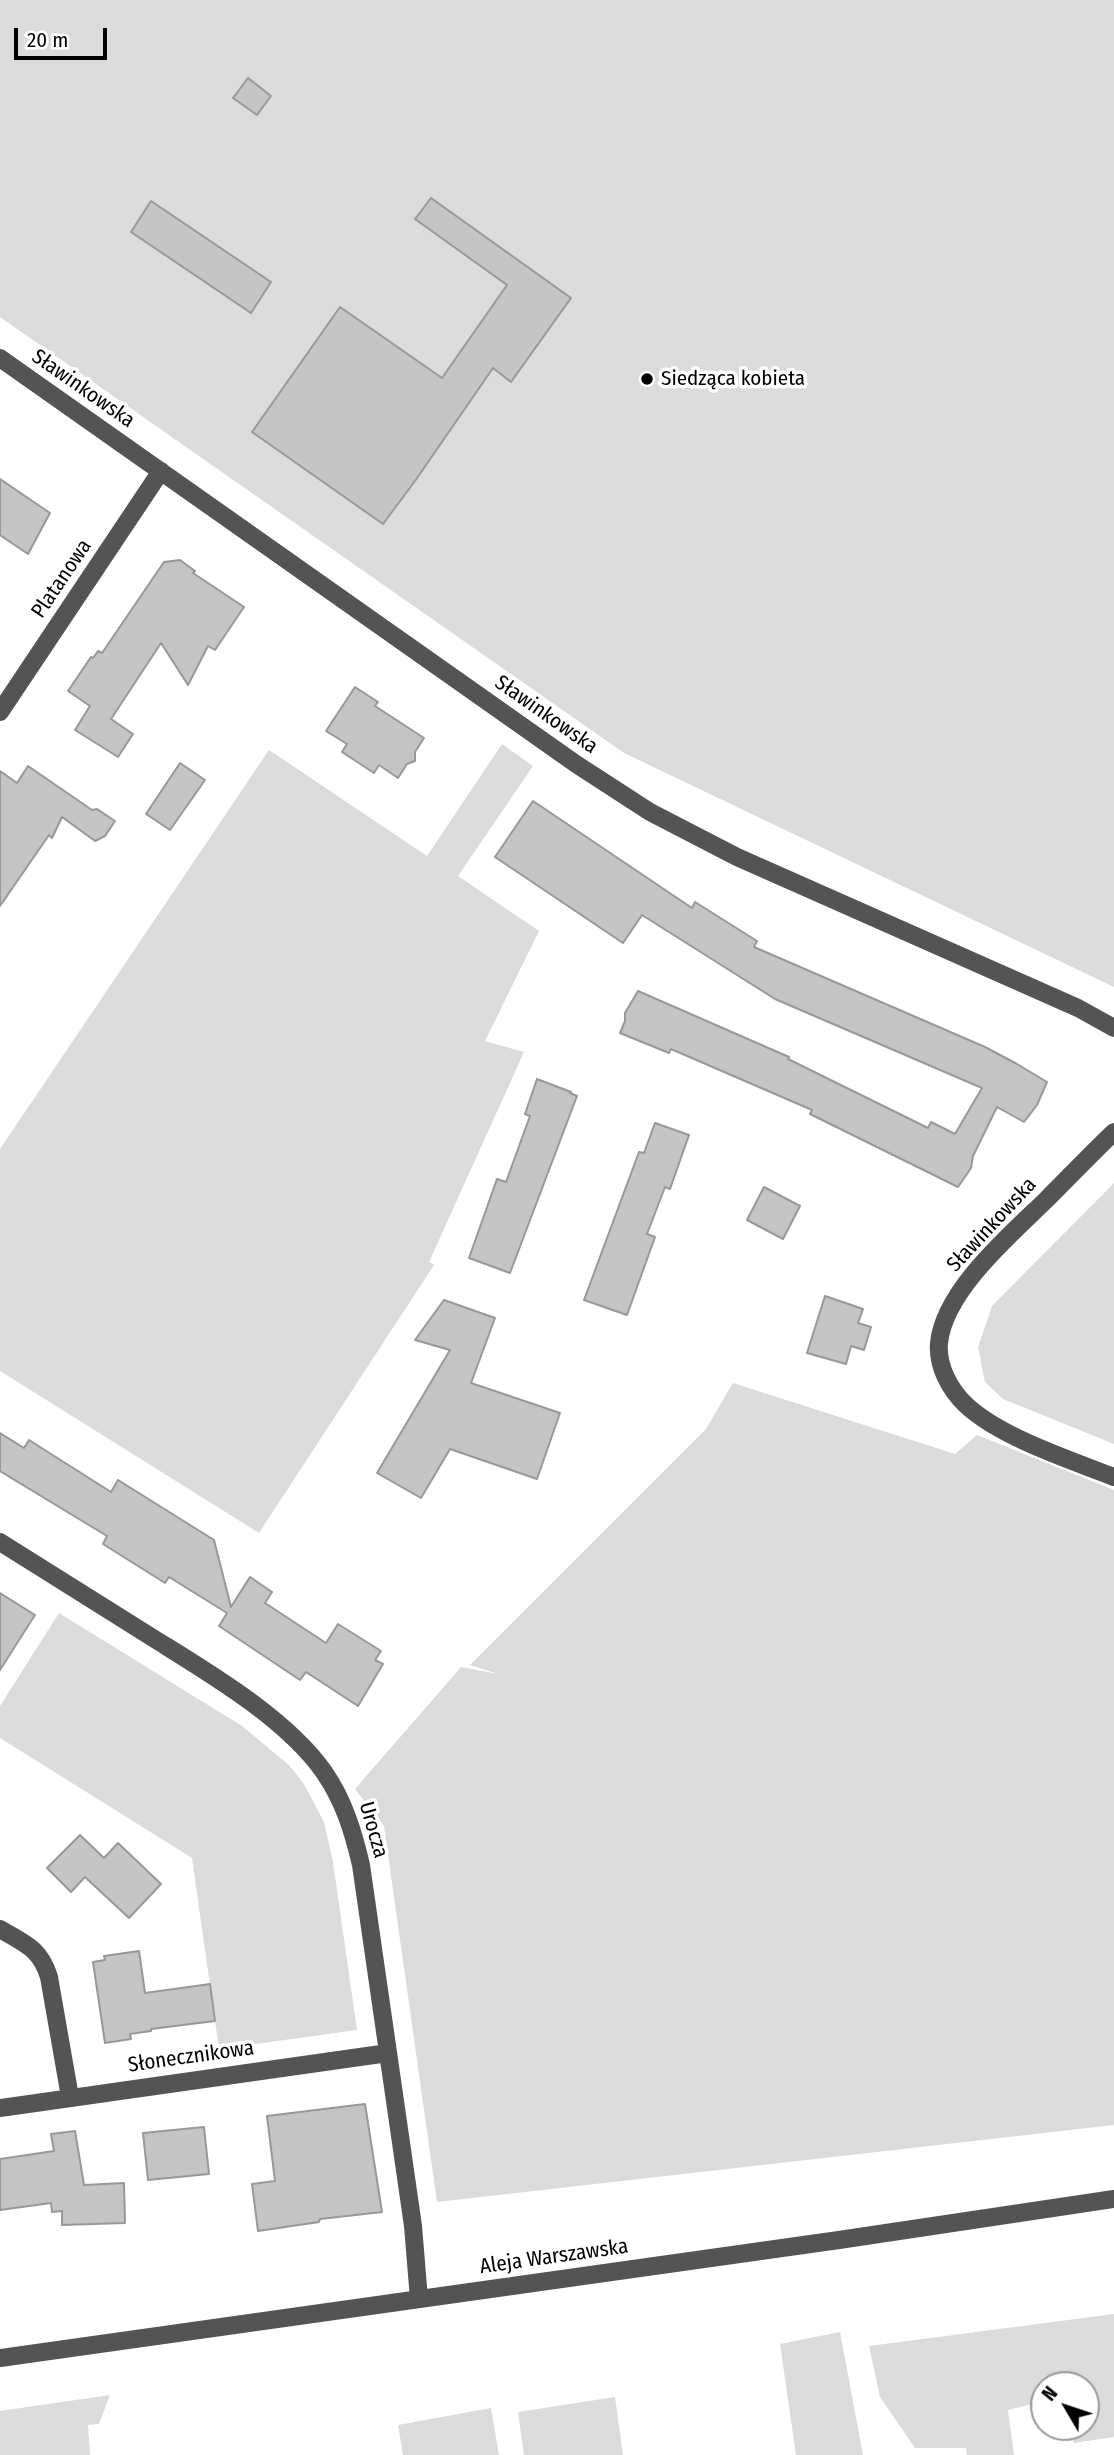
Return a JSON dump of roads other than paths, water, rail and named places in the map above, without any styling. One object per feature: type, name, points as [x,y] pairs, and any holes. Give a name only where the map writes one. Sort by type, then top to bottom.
[{"type":"street","name":"Sławinkowska","points":[[0,358],[576,764],[650,812],[737,857],[1078,1008],[1114,1028]]},
{"type":"street","name":"Platanowa","points":[[0,712],[161,471]]},
{"type":"street","name":"Sławinkowska","points":[[1114,1132],[984,1261],[955,1302],[939,1342],[940,1360],[953,1390],[979,1416],[1012,1434],[1114,1478]]},
{"type":"street","name":"Urocza","points":[[0,1542],[206,1671],[272,1720],[298,1743],[322,1770],[340,1797],[352,1827],[361,1865],[412,2226],[419,2299]]},
{"type":"street","points":[[0,1929],[30,1948],[44,1961],[70,2098]]},
{"type":"street","name":"Słonecznikowa","points":[[0,2108],[388,2053]]},
{"type":"street","name":"Aleja Warszawska","points":[[0,2358],[1114,2199]]},
{"type":"place","name":"Siedząca kobieta","points":[[647,379]]}]
